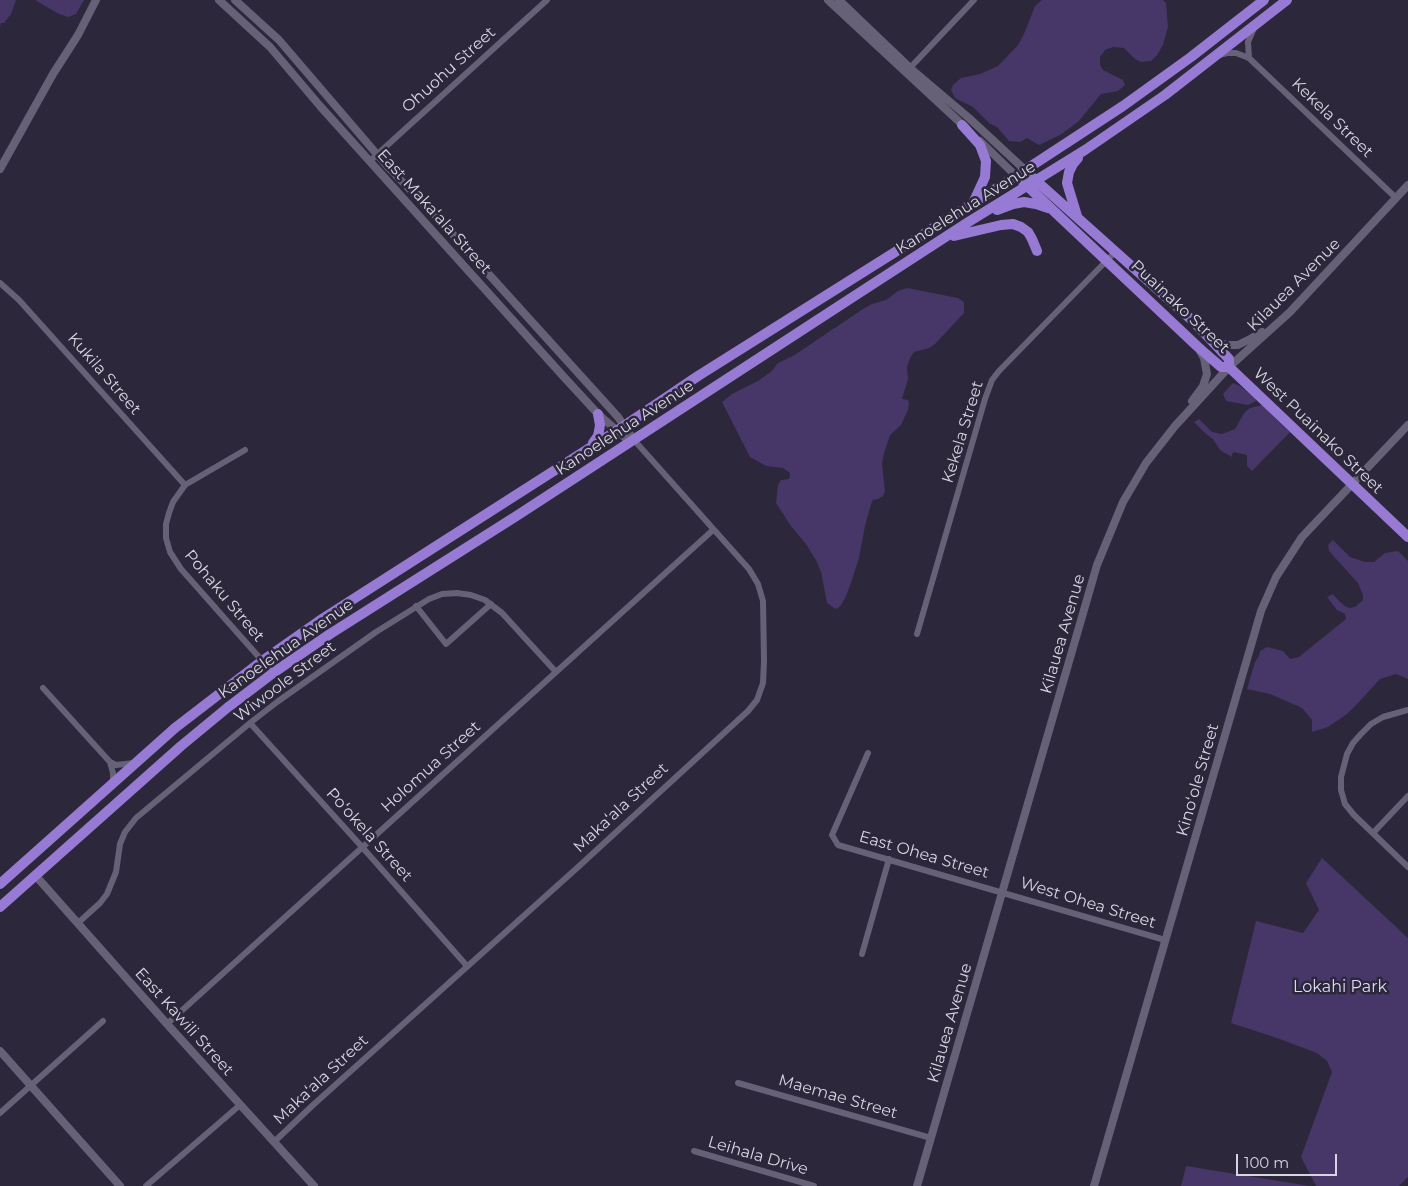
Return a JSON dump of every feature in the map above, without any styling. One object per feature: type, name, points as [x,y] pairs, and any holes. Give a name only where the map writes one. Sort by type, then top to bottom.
[{"type":"highway","name":"Kanoelehua Avenue","points":[[0,884],[175,728],[262,661],[319,621],[698,376],[1020,173],[1157,82],[1264,0]]},
{"type":"highway","name":"Kanoelehua Avenue","points":[[0,906],[181,746],[273,673],[330,634],[510,520],[838,306],[1085,150],[1137,115],[1214,58],[1287,0]]},
{"type":"highway","points":[[962,125],[980,145],[986,161],[984,177],[973,203]]},
{"type":"highway","points":[[1077,217],[1068,187],[1068,179],[1072,164],[1085,150]]},
{"type":"highway","name":"Puainako Street","points":[[1020,173],[1077,217],[1175,304],[1229,359],[1229,367],[1221,367],[1198,347],[1061,217],[1032,183]]},
{"type":"highway","points":[[970,221],[1012,204],[1024,202],[1047,208],[1061,217]]},
{"type":"highway","points":[[945,238],[1013,224],[1021,227],[1030,235],[1036,251]]},
{"type":"highway","name":"West Puainako Street","points":[[1229,367],[1408,537]]},
{"type":"highway","points":[[591,446],[598,436],[600,425],[598,414]]},
{"type":"highway","points":[[35,875],[32,870],[33,862],[39,849]]},
{"type":"highway","points":[[10,875],[20,872],[35,875]]},
{"type":"street","points":[[0,169],[53,74],[78,36],[96,0]]},
{"type":"street","name":"East Makaʻala Street","points":[[219,0],[270,47],[370,162],[598,414],[620,428]]},
{"type":"street","name":"East Makaʻala Street","points":[[235,0],[279,40],[377,155],[437,217],[577,372],[632,441]]},
{"type":"street","name":"Ohuohu Street","points":[[370,162],[548,0]]},
{"type":"street","name":"Puainako Street","points":[[828,0],[908,70],[969,118],[1020,173]]},
{"type":"street","name":"Puainako Street","points":[[839,0],[962,125],[1020,173]]},
{"type":"street","points":[[908,70],[974,0]]},
{"type":"street","points":[[1249,58],[1250,37],[1258,24]]},
{"type":"street","points":[[1214,58],[1232,53],[1241,54],[1249,58]]},
{"type":"street","name":"Kekela Street","points":[[1249,58],[1396,198]]},
{"type":"street","name":"Kilauea Avenue","points":[[917,1186],[1098,565],[1123,502],[1146,463],[1174,426],[1229,367],[1290,312],[1408,185]]},
{"type":"street","name":"Kekela Street","points":[[917,634],[992,380],[1115,252]]},
{"type":"street","name":"Kukila Street","points":[[0,283],[19,300],[185,485]]},
{"type":"street","points":[[1209,337],[1226,345],[1244,343],[1290,312]]},
{"type":"street","points":[[1174,426],[1205,381],[1207,368],[1198,347]]},
{"type":"street","name":"Kinoʻole Street","points":[[1094,1186],[1261,612],[1276,577],[1295,546],[1312,525],[1408,426]]},
{"type":"street","name":"Maka‘ala Street","points":[[274,1142],[592,854],[748,711],[757,700],[763,683],[764,661],[762,601],[758,584],[748,569],[714,530],[632,441]]},
{"type":"street","name":"Pohaku Street","points":[[244,450],[185,485],[168,513],[166,538],[170,552],[180,569],[273,673]]},
{"type":"street","name":"Holomua Street","points":[[167,1024],[714,530]]},
{"type":"street","name":"Wiwoole Street","points":[[78,923],[107,894],[116,872],[120,844],[125,832],[136,818],[250,723],[376,632],[416,606],[436,596],[457,593],[478,597],[502,613],[556,672]]},
{"type":"street","points":[[416,606],[446,644],[491,604]]},
{"type":"street","points":[[43,688],[110,762],[116,765],[135,763]]},
{"type":"street","points":[[1408,710],[1383,717],[1371,724],[1353,743],[1343,765],[1341,777],[1341,790],[1345,804],[1408,867]]},
{"type":"street","name":"Po‘okela Street","points":[[250,723],[467,966]]},
{"type":"street","name":"East Ohea Street","points":[[868,753],[832,835],[838,844],[1002,892]]},
{"type":"street","points":[[110,762],[113,772],[113,784]]},
{"type":"street","points":[[1372,833],[1408,796]]},
{"type":"street","points":[[862,954],[889,859]]},
{"type":"street","name":"East Kawili Street","points":[[35,875],[314,1186]]},
{"type":"street","name":"West Ohea Street","points":[[1002,892],[1165,940]]},
{"type":"street","points":[[0,1113],[103,1021]]},
{"type":"street","points":[[0,1051],[120,1186]]},
{"type":"street","name":"Maemae Street","points":[[738,1083],[931,1138]]},
{"type":"street","points":[[146,1186],[240,1105]]},
{"type":"street","name":"Leihala Drive","points":[[694,1151],[814,1186]]},
{"type":"green space","points":[[0,0],[16,0],[11,14],[4,23],[1,23],[0,27]]},
{"type":"green space","points":[[35,0],[84,0],[76,14],[68,17]]},
{"type":"green space","points":[[1042,0],[1163,0],[1166,3],[1168,27],[1163,45],[1151,61],[1141,62],[1124,48],[1113,47],[1105,50],[1100,57],[1100,65],[1103,70],[1123,80],[1125,85],[1118,91],[1101,94],[1078,122],[1060,135],[1039,145],[1027,138],[1020,142],[1009,141],[997,127],[989,123],[973,107],[955,98],[951,90],[953,85],[961,78],[980,74],[998,66],[1018,45],[1035,6]]},
{"type":"green space","points":[[907,288],[958,298],[964,302],[964,313],[935,344],[929,348],[914,352],[910,358],[907,367],[908,379],[902,399],[908,400],[908,410],[901,425],[890,435],[884,453],[882,464],[885,491],[883,496],[873,500],[871,504],[859,558],[851,583],[845,598],[837,609],[827,603],[821,572],[817,562],[776,503],[778,485],[781,480],[789,479],[790,473],[783,468],[766,466],[750,457],[722,402],[732,394],[758,381],[772,371],[778,363],[793,356],[863,309],[886,300],[898,291]]},
{"type":"green space","points":[[1233,383],[1240,386],[1255,398],[1256,401],[1248,405],[1226,401],[1223,394]]},
{"type":"green space","points":[[1262,405],[1290,432],[1252,471],[1247,466],[1247,455],[1234,452],[1232,457],[1220,450],[1213,439],[1194,422],[1199,419],[1212,432],[1222,434],[1235,429],[1244,413],[1250,408]]},
{"type":"green space","points":[[1333,540],[1350,557],[1365,562],[1374,562],[1385,553],[1398,551],[1408,561],[1408,679],[1396,674],[1380,679],[1347,714],[1328,727],[1312,732],[1312,720],[1302,708],[1270,694],[1247,689],[1260,651],[1267,647],[1283,651],[1290,659],[1299,657],[1346,619],[1345,614],[1337,610],[1327,597],[1333,594],[1345,606],[1350,608],[1355,607],[1363,600],[1358,583],[1329,551],[1328,545]]},
{"type":"green space","name":"Lokahi Park","points":[[1322,858],[1408,938],[1408,1177],[1399,1186],[1316,1186],[1301,1157],[1332,1072],[1327,1061],[1317,1053],[1231,1023],[1256,921],[1303,933],[1319,910],[1306,883]]},
{"type":"green space","points":[[1186,1166],[1310,1186],[1181,1186]]}]
